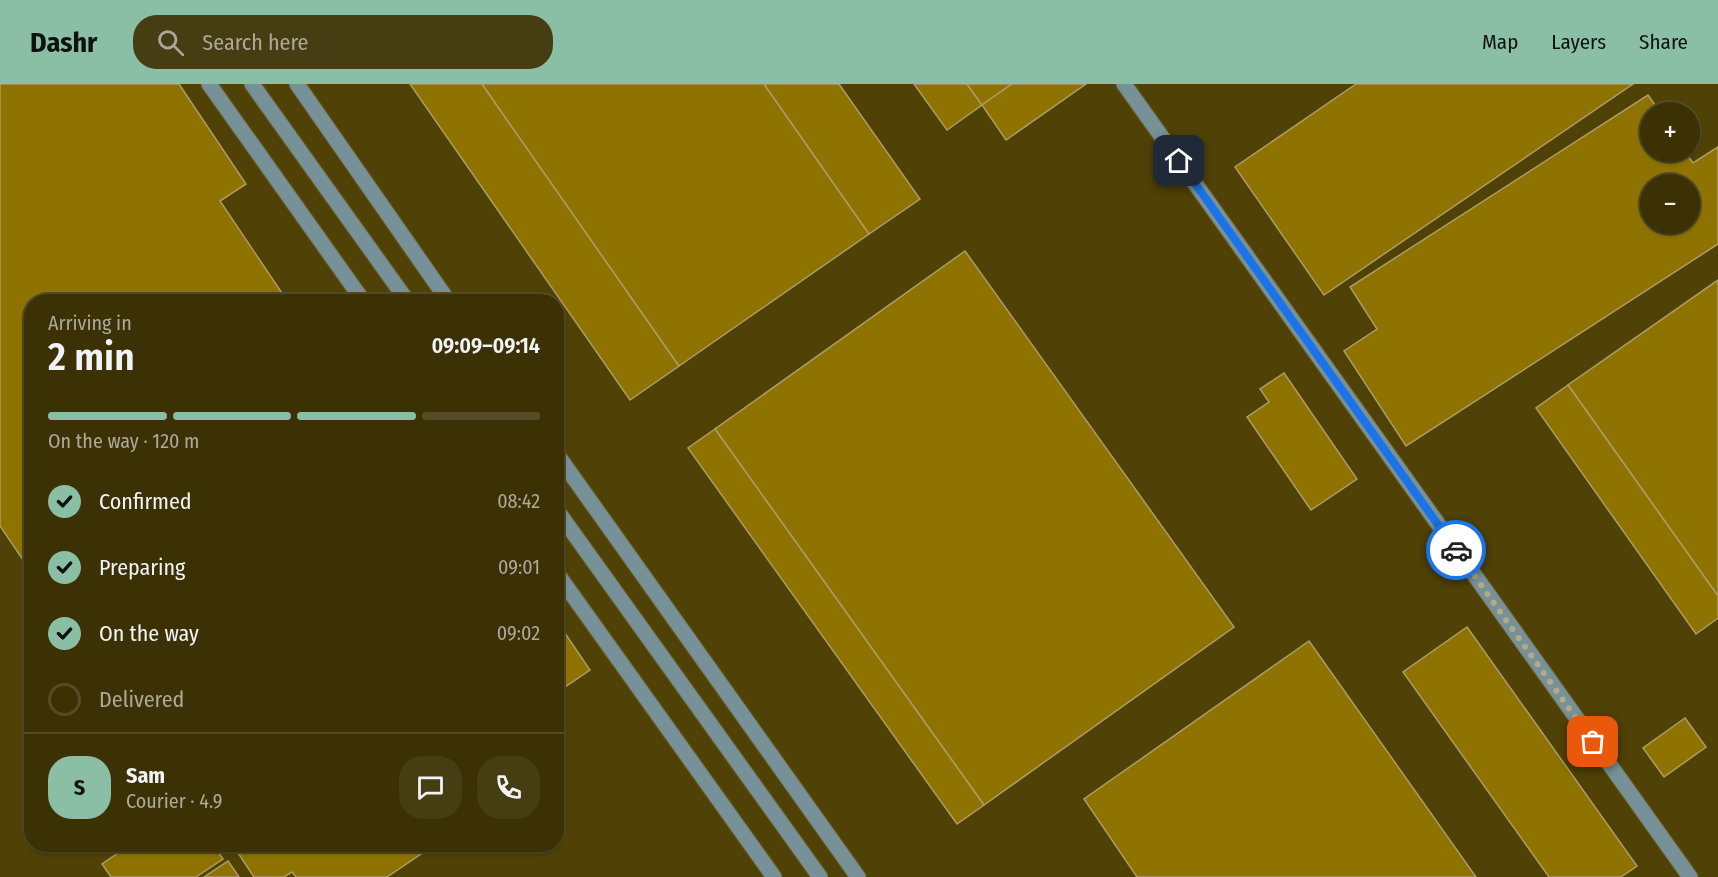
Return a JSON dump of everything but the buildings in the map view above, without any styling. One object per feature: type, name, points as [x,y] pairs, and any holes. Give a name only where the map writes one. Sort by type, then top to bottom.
[{"type":"street","points":[[209,84],[358,294]]},
{"type":"street","points":[[252,84],[402,294]]},
{"type":"street","points":[[297,84],[443,294]]},
{"type":"street","points":[[1124,84],[1690,877]]},
{"type":"street","points":[[564,464],[858,877]]},
{"type":"street","points":[[564,520],[820,877]]},
{"type":"street","points":[[564,583],[774,877]]},
{"type":"way so far","points":[[1456,550],[1593,742]]},
{"type":"route","points":[[1179,161],[1456,550]]}]
